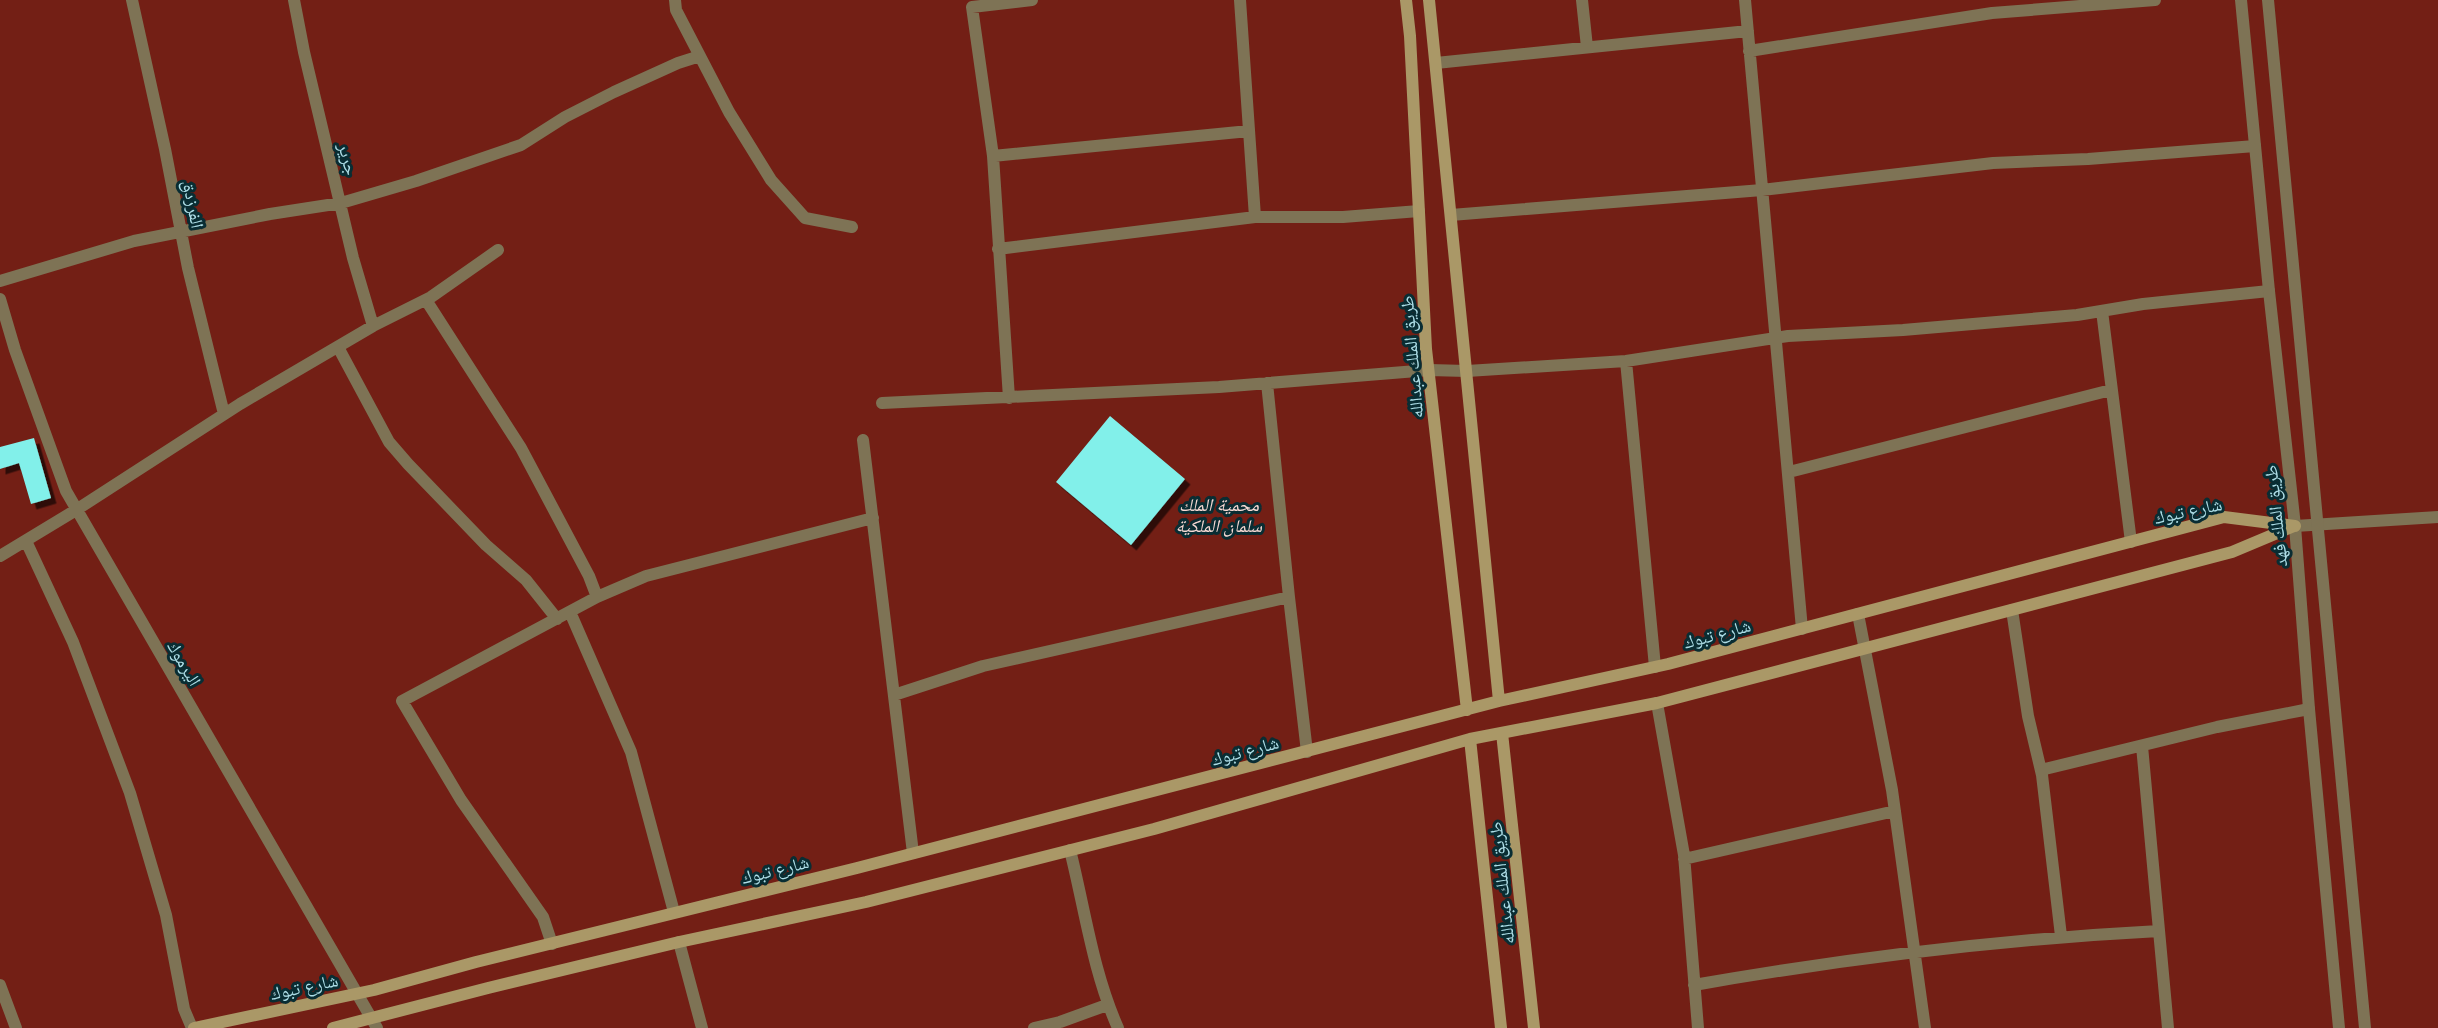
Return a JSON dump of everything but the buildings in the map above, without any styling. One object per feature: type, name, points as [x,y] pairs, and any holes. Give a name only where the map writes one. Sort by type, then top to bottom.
[{"type":"main road","name":"طريق الملك عبدالله","points":[[1406,0],[1429,370],[1467,710]]},
{"type":"main road","points":[[1429,0],[1499,701]]},
{"type":"main road","name":"شارع تبوك","points":[[193,1028],[355,993],[913,853],[1499,701],[1655,667],[2224,517],[2295,526]]},
{"type":"main road","points":[[333,1028],[375,1024],[488,988],[679,942],[866,902],[1154,829],[1470,739],[1657,704],[2232,552],[2295,526]]},
{"type":"main road","name":"طريق الملك عبدالله","points":[[1503,733],[1534,1028]]},
{"type":"main road","name":"طريق الملك عبدالله","points":[[1470,739],[1500,1028]]},
{"type":"street","name":"الفرزدق","points":[[132,0],[181,232],[224,414]]},
{"type":"street","name":"جرير","points":[[294,0],[304,52],[353,258],[373,326]]},
{"type":"street","points":[[675,0],[676,10],[729,112],[771,180],[805,218],[852,227]]},
{"type":"street","points":[[1009,398],[993,156],[972,8],[1032,0]]},
{"type":"street","points":[[1240,0],[1255,217]]},
{"type":"street","points":[[1582,0],[1587,47]]},
{"type":"street","points":[[1744,0],[1777,338],[1802,629]]},
{"type":"street","points":[[1749,51],[1992,13],[2073,4],[2155,0]]},
{"type":"street","name":"طريق الملك فهد","points":[[2241,0],[2269,291],[2295,526],[2309,710],[2339,1028]]},
{"type":"street","points":[[2268,0],[2365,1028]]},
{"type":"street","points":[[1436,63],[1748,31]]},
{"type":"street","points":[[0,281],[134,241],[270,214],[341,203],[416,181],[513,149],[565,117],[614,92],[678,63],[700,56]]},
{"type":"street","points":[[993,156],[1249,131]]},
{"type":"street","points":[[1451,215],[1762,190],[1992,163],[2088,159],[2255,146]]},
{"type":"street","points":[[998,249],[1255,217],[1342,217],[1419,211]]},
{"type":"street","points":[[0,556],[76,510],[224,414],[373,326],[426,300],[498,250]]},
{"type":"street","points":[[882,403],[1009,398],[1268,383],[1429,370],[1467,371],[1626,361],[1777,338],[1903,330],[2102,311],[2143,304],[2269,291]]},
{"type":"street","name":"اليرموك","points":[[0,299],[15,351],[66,491],[375,1024]]},
{"type":"street","points":[[426,300],[521,448],[589,576],[597,597]]},
{"type":"street","points":[[2102,311],[2131,542]]},
{"type":"street","points":[[339,347],[389,442],[486,545],[526,580],[557,618]]},
{"type":"street","points":[[1626,361],[1655,667]]},
{"type":"street","points":[[1268,383],[1307,752]]},
{"type":"street","points":[[1789,472],[2111,390]]},
{"type":"street","points":[[863,440],[913,853]]},
{"type":"street","points":[[2295,526],[2438,517]]},
{"type":"street","points":[[552,944],[543,917],[461,800],[402,701],[597,597],[645,576],[873,518]]},
{"type":"street","points":[[26,541],[74,642],[130,794],[166,915],[184,1009],[193,1028]]},
{"type":"street","points":[[894,695],[983,666],[1289,597]]},
{"type":"street","points":[[2012,610],[2028,716],[2041,770],[2061,936]]},
{"type":"street","points":[[570,612],[631,752],[674,912]]},
{"type":"street","points":[[1858,614],[1895,811],[1925,1028]]},
{"type":"street","points":[[1657,704],[1684,859],[1698,1028]]},
{"type":"street","points":[[2041,770],[2217,727],[2309,710]]},
{"type":"street","points":[[2142,746],[2168,1028]]},
{"type":"street","points":[[1684,859],[1895,811]]},
{"type":"street","points":[[1070,850],[1091,949],[1107,1005],[1118,1028]]},
{"type":"street","points":[[1694,985],[1762,973],[2061,936],[2159,931]]},
{"type":"street","points":[[679,942],[702,1028]]},
{"type":"street","points":[[0,985],[16,1028]]},
{"type":"street","points":[[1034,1028],[1060,1022],[1107,1005]]},
{"type":"green space","name":"محمية الملك سلمان الملكية","points":[[0,0],[2438,0],[2438,1028],[0,1028]]}]
